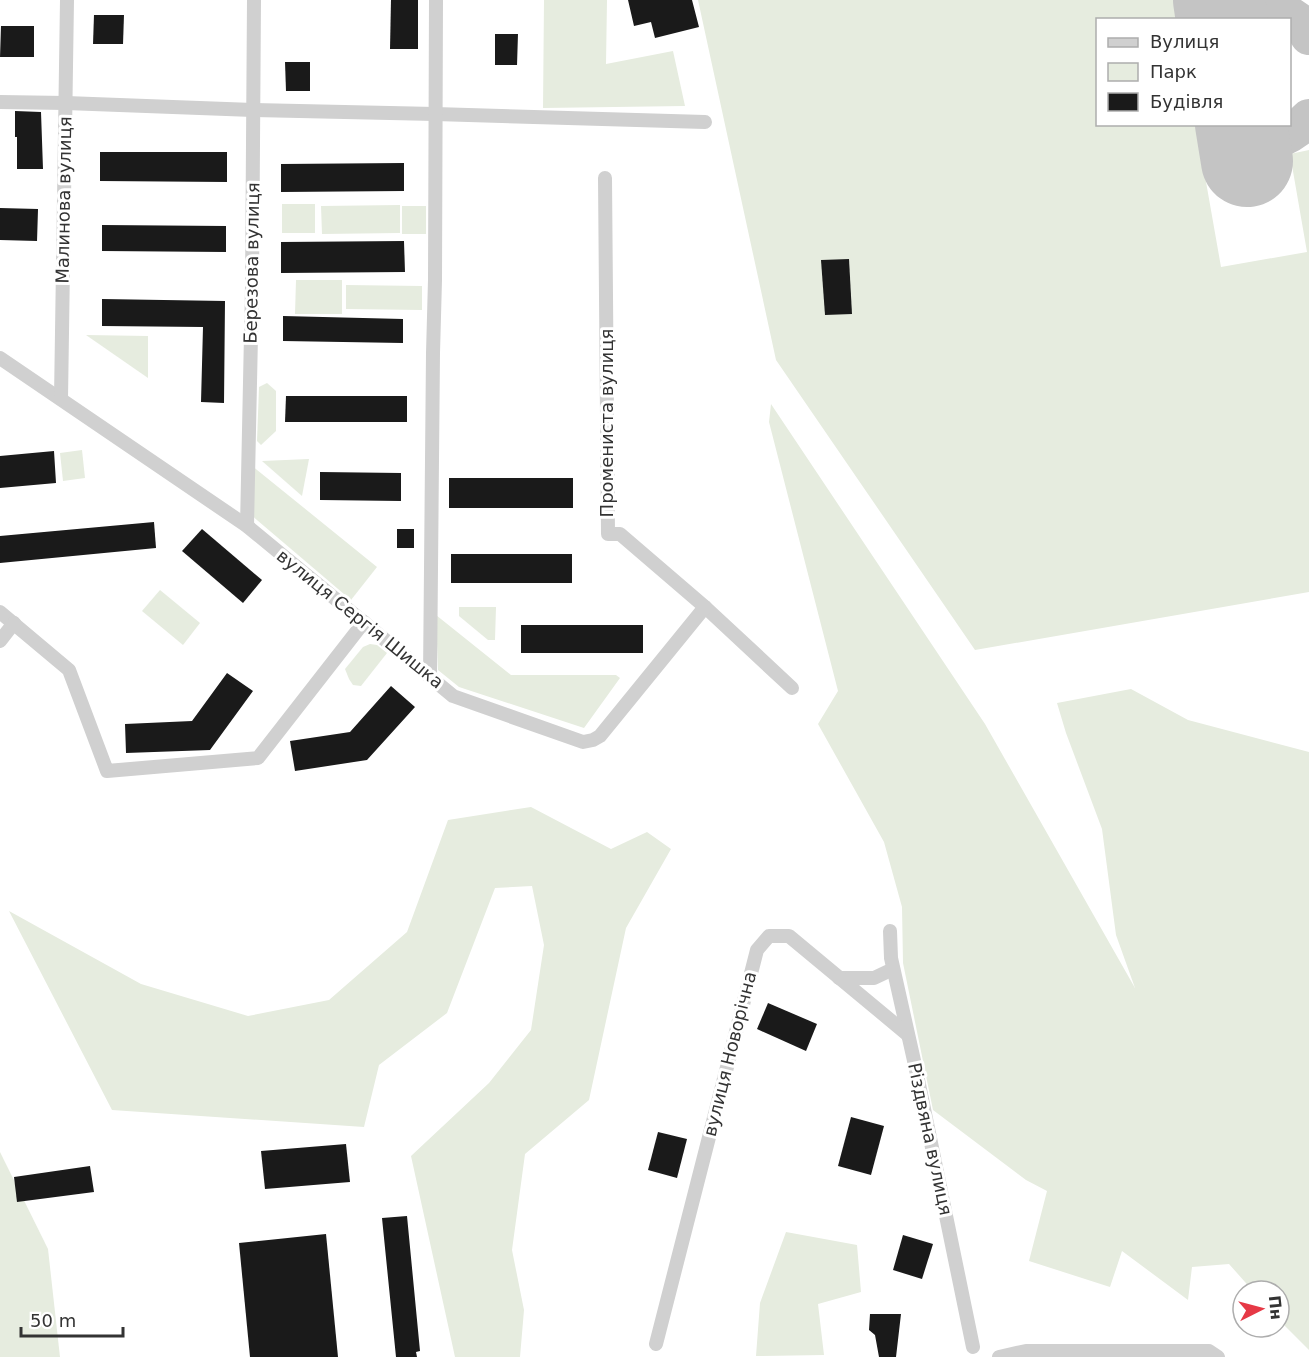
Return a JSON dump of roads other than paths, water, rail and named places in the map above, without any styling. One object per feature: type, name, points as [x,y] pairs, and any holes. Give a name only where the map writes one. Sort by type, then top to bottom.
[{"type":"street","name":"Малинова вулиця","points":[[61,399],[67,0]]},
{"type":"street","name":"Березова вулиця","points":[[247,526],[252,298],[254,0]]},
{"type":"street","points":[[430,676],[436,0]]},
{"type":"street","points":[[0,102],[66,102],[253,110],[705,122]]},
{"type":"street","name":"Промениста вулиця","points":[[605,178],[608,534],[620,534],[705,607],[792,688]]},
{"type":"street","name":"вулиця Сергія Шишка","points":[[0,358],[247,526],[453,696],[583,742],[600,736],[705,607]]},
{"type":"street","points":[[0,612],[69,670],[107,771],[258,758],[364,622]]},
{"type":"street","points":[[0,641],[14,623]]},
{"type":"street","name":"Різдвяна вулиця","points":[[890,931],[893,969],[973,1347]]},
{"type":"street","name":"вулиця Новорічна","points":[[656,1344],[757,950],[769,936],[789,936],[908,1034]]},
{"type":"street","points":[[839,978],[874,978],[893,969]]},
{"type":"street","points":[[999,1357],[1026,1351],[1209,1351],[1218,1357]]}]
